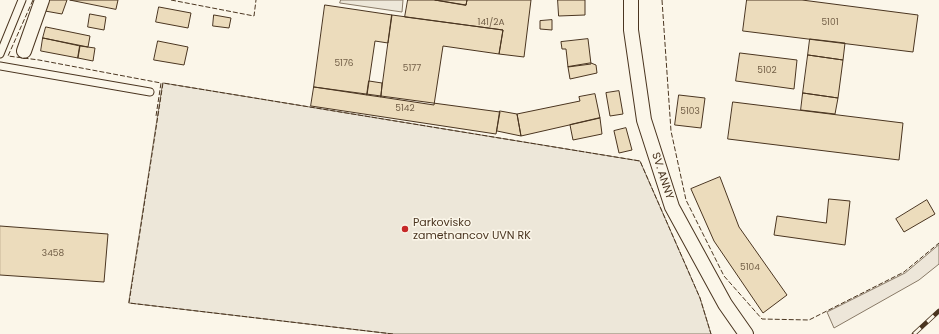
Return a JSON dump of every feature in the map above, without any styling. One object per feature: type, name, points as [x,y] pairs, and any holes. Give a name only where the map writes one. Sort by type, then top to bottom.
[{"type":"street","points":[[24,51],[42,0]]},
{"type":"street","name":"SV. ANNY","points":[[631,0],[631,30],[644,120],[672,207],[725,304],[746,334]]},
{"type":"lane","points":[[0,54],[22,0]]},
{"type":"lane","points":[[0,66],[150,92]]},
{"type":"shaded area","points":[[341,0],[403,0],[402,12],[340,3]]},
{"type":"shaded area","name":"Parkovisko zametnancov UVN RK","points":[[163,83],[640,161],[700,298],[711,334],[393,334],[129,303]]},
{"type":"shaded area","points":[[939,245],[939,264],[919,280],[834,328],[827,312],[905,273]]},
{"type":"building","points":[[48,0],[67,0],[62,14],[45,11]]},
{"type":"building","points":[[70,0],[118,0],[116,9]]},
{"type":"building","points":[[408,0],[435,0],[466,5],[467,0],[531,0],[524,57],[499,54],[503,30],[405,17]]},
{"type":"building","points":[[435,0],[467,0],[466,5]]},
{"type":"building","points":[[558,0],[585,0],[585,15],[559,16]]},
{"type":"building","points":[[747,0],[802,0],[918,15],[913,52],[743,31]]},
{"type":"building","points":[[325,5],[392,15],[388,43],[375,41],[367,95],[314,87]]},
{"type":"building","points":[[159,7],[191,13],[188,28],[156,22]]},
{"type":"building","points":[[90,14],[106,17],[104,30],[88,27]]},
{"type":"building","points":[[214,15],[231,18],[229,28],[213,26]]},
{"type":"building","points":[[392,15],[503,30],[499,54],[443,46],[434,105],[381,97]]},
{"type":"building","points":[[552,20],[552,30],[540,29],[540,21]]},
{"type":"building","points":[[46,27],[90,36],[88,47],[43,38]]},
{"type":"building","points":[[43,38],[80,46],[78,58],[41,51]]},
{"type":"building","points":[[588,39],[591,64],[568,67],[566,49],[562,49],[561,42]]},
{"type":"building","points":[[810,39],[845,43],[843,60],[808,55]]},
{"type":"building","points":[[158,41],[188,47],[184,65],[154,60]]},
{"type":"building","points":[[80,46],[95,48],[93,61],[78,58]]},
{"type":"building","points":[[740,53],[797,60],[794,89],[736,81]]},
{"type":"building","points":[[808,55],[843,60],[838,98],[803,93]]},
{"type":"building","points":[[591,63],[596,65],[597,73],[570,79],[568,67]]},
{"type":"building","points":[[369,81],[382,83],[381,97],[367,95]]},
{"type":"building","points":[[314,87],[500,112],[496,134],[311,106]]},
{"type":"building","points":[[619,91],[623,114],[610,116],[606,93]]},
{"type":"building","points":[[803,93],[838,98],[835,114],[801,110]]},
{"type":"building","points":[[595,94],[600,118],[521,136],[517,114],[580,101],[579,97]]},
{"type":"building","points":[[679,95],[705,98],[701,128],[675,125]]},
{"type":"building","points":[[733,102],[903,123],[899,160],[728,139]]},
{"type":"building","points":[[500,111],[517,114],[521,136],[497,131]]},
{"type":"building","points":[[600,118],[602,134],[573,140],[570,125]]},
{"type":"building","points":[[626,128],[632,150],[619,153],[614,131]]},
{"type":"building","points":[[720,177],[739,227],[787,295],[763,313],[714,241],[691,189]]},
{"type":"building","points":[[829,199],[850,201],[845,245],[774,235],[777,216],[826,223]]},
{"type":"building","points":[[927,200],[935,214],[904,232],[896,219]]},
{"type":"building","points":[[0,226],[108,234],[104,282],[0,275]]},
{"type":"railway","points":[[914,334],[939,311]]},
{"type":"fence","points":[[33,0],[8,56],[39,60],[161,83],[156,116]]},
{"type":"fence","points":[[171,0],[254,16],[256,0]]},
{"type":"fence","points":[[662,0],[671,131],[686,200],[724,276],[762,319],[809,320],[904,272],[939,243]]},
{"type":"fence","points":[[393,334],[129,303],[163,83],[640,161],[700,298],[711,334]]},
{"type":"place","name":"Parkovisko zametnancov UVN RK","points":[[405,229]]}]
